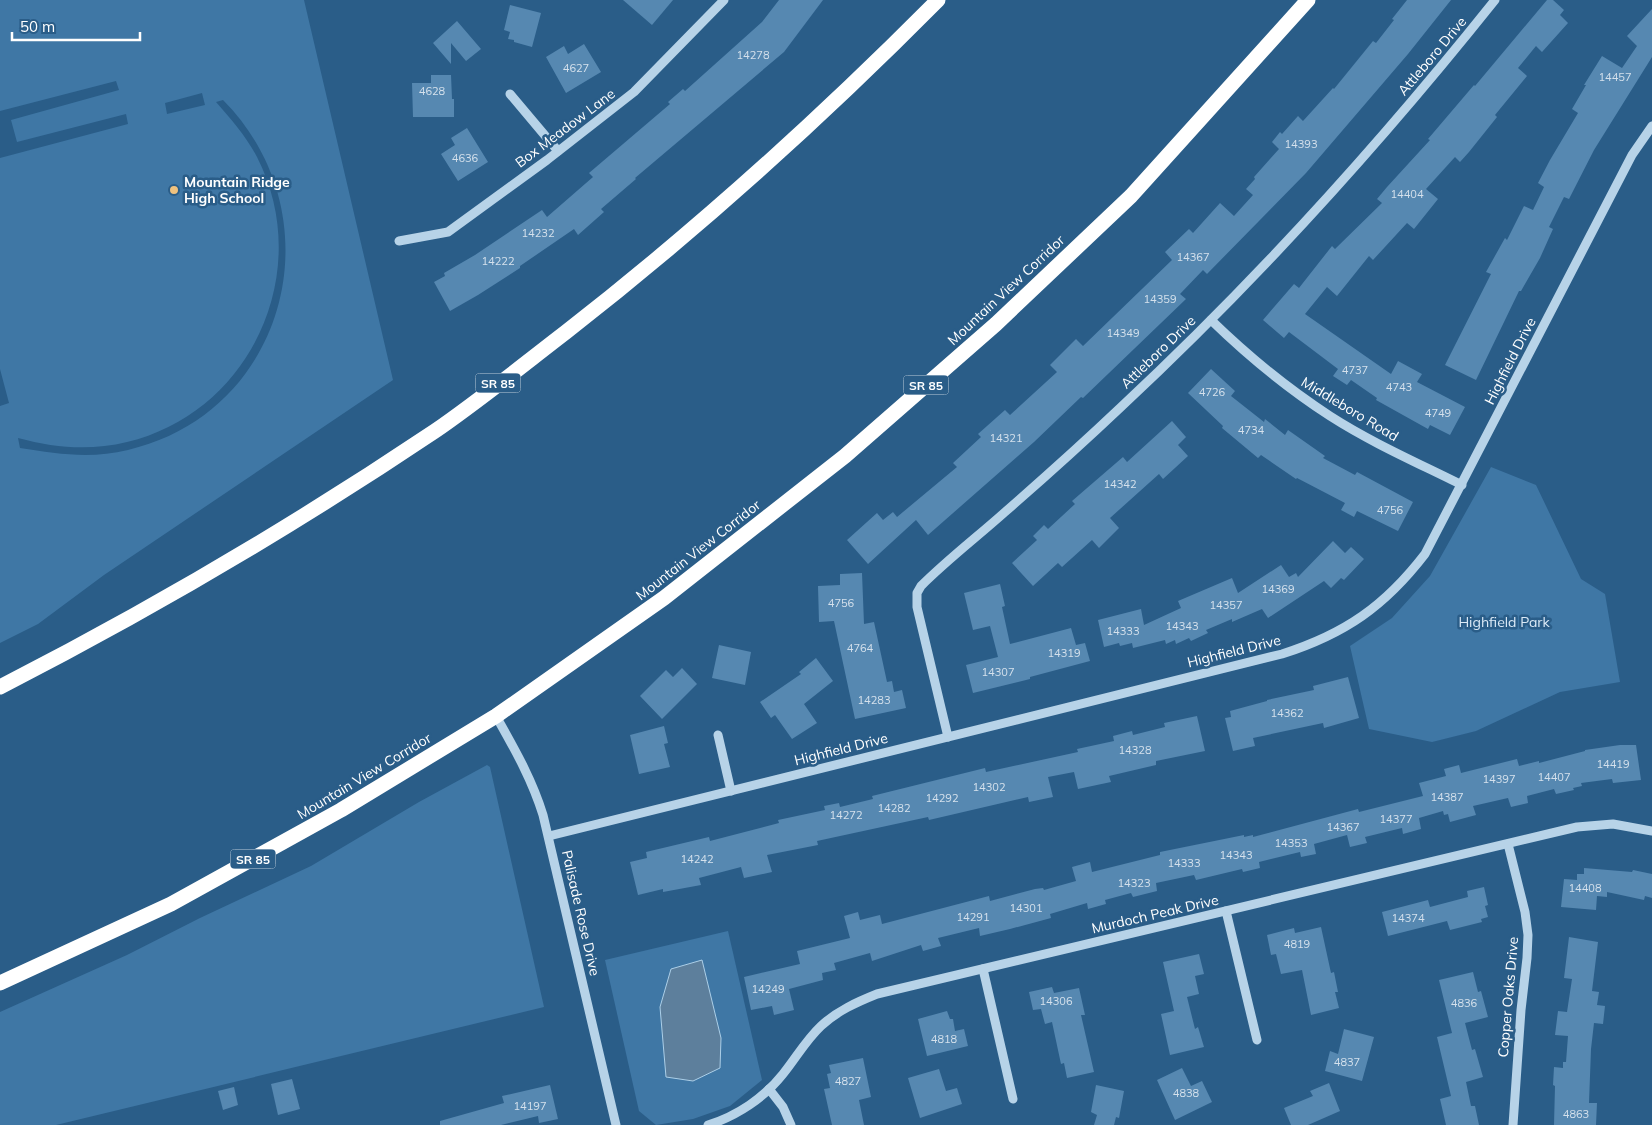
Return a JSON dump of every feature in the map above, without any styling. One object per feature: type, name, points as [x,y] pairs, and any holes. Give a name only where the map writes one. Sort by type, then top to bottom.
[{"type":"highway","name":"SR 85","points":[[0,687],[149,607],[274,535],[436,429],[536,356],[636,277],[776,156],[867,72],[938,0]]},
{"type":"highway","name":"Mountain View Corridor","points":[[0,982],[171,904],[341,810],[496,716],[672,592],[845,456],[996,324],[1131,196],[1308,0]]},
{"type":"street","name":"Box Meadow Lane","points":[[400,241],[448,232],[558,151],[634,92],[724,0]]},
{"type":"street","name":"Attleboro Drive","points":[[948,736],[919,615],[917,593],[933,574],[1121,408],[1211,320],[1294,234],[1373,146],[1496,0]]},
{"type":"street","points":[[510,94],[558,151]]},
{"type":"street","name":"Highfield Drive","points":[[549,836],[1282,654],[1331,636],[1353,623],[1374,608],[1410,573],[1426,554],[1632,155],[1652,126]]},
{"type":"street","name":"Middleboro Road","points":[[1211,320],[1266,370],[1298,395],[1331,417],[1368,438],[1462,485]]},
{"type":"street","name":"Palisade Rose Drive","points":[[496,716],[538,797],[549,836],[616,1125]]},
{"type":"street","points":[[718,735],[732,790]]},
{"type":"street","name":"Murdoch Peak Drive","points":[[708,1125],[749,1106],[769,1089],[783,1074],[810,1037],[834,1015],[884,992],[1588,825],[1626,826],[1652,832]]},
{"type":"street","name":"Copper Oaks Drive","points":[[1508,844],[1525,912],[1528,935],[1528,958],[1521,1010],[1513,1125]]},
{"type":"street","points":[[1226,911],[1257,1040]]},
{"type":"street","points":[[983,969],[1013,1099]]},
{"type":"street","points":[[769,1089],[783,1107],[791,1125]]},
{"type":"green space","name":"Mountain Ridge High School","points":[[0,0],[304,0],[393,380],[104,575],[38,624],[0,643],[0,406],[9,403],[0,369],[0,158],[128,124],[126,114],[17,142],[11,120],[119,90],[116,81],[0,111]],"holes":[[[202,93],[205,105],[167,114],[165,103]],[[223,100],[258,146],[279,198],[285,251],[279,304],[259,353],[227,395],[183,429],[128,450],[114,453],[74,455],[20,448],[18,438],[59,446],[100,447],[127,442],[171,426],[208,401],[238,368],[261,331],[274,289],[279,245],[273,200],[253,149],[216,102]]]},
{"type":"green space","name":"Highfield Park","points":[[1491,467],[1536,485],[1581,579],[1605,594],[1620,682],[1560,692],[1476,731],[1432,742],[1369,729],[1350,646],[1392,618],[1430,576]]},
{"type":"green space","points":[[487,765],[490,767],[544,1007],[56,1125],[0,1125],[0,1012],[127,955],[200,918],[311,866],[419,802]]},
{"type":"green space","points":[[728,931],[762,1080],[730,1106],[693,1119],[656,1125],[639,1111],[605,960]]},
{"type":"shaded area","points":[[702,960],[721,1038],[720,1068],[693,1081],[666,1077],[660,1007],[671,969]]},
{"type":"building","points":[[623,0],[673,0],[652,25]]},
{"type":"building","points":[[779,0],[823,0],[784,52],[635,178],[601,209],[604,212],[578,235],[574,229],[520,266],[520,268],[450,311],[434,282],[445,276],[444,273],[475,255],[542,210],[547,217],[593,177],[589,173],[670,104],[668,102],[683,89],[685,91],[762,22]]},
{"type":"building","points":[[1407,0],[1451,0],[1408,54],[1306,173],[1207,274],[1203,270],[1180,294],[1186,299],[1083,398],[1081,397],[1034,442],[928,535],[916,520],[868,564],[847,540],[877,513],[883,520],[893,512],[897,517],[957,467],[953,463],[981,437],[978,434],[1005,410],[1010,415],[1057,372],[1050,365],[1076,339],[1083,346],[1172,260],[1165,252],[1189,229],[1193,233],[1220,203],[1234,216],[1253,195],[1246,189],[1255,179],[1254,177],[1279,149],[1272,142],[1280,132],[1282,134],[1298,116],[1303,121],[1334,89],[1373,41],[1376,43]]},
{"type":"building","points":[[1547,0],[1553,0],[1564,10],[1560,15],[1568,23],[1542,52],[1536,46],[1518,68],[1527,76],[1495,115],[1497,117],[1460,162],[1455,157],[1426,189],[1438,199],[1414,229],[1407,223],[1373,260],[1369,256],[1337,296],[1327,287],[1305,314],[1391,374],[1398,361],[1422,374],[1417,382],[1465,407],[1450,435],[1430,425],[1428,429],[1376,400],[1377,398],[1351,380],[1347,385],[1333,376],[1338,369],[1289,332],[1284,338],[1263,320],[1294,284],[1299,288],[1332,246],[1335,249],[1382,203],[1377,199],[1430,140],[1428,139]]},
{"type":"building","points":[[510,5],[541,13],[532,47],[508,39],[510,32],[504,30]]},
{"type":"building","points":[[1652,9],[1652,57],[1594,150],[1569,199],[1564,197],[1549,227],[1553,229],[1540,258],[1521,291],[1519,291],[1476,380],[1445,365],[1491,274],[1486,272],[1505,238],[1507,240],[1524,206],[1533,210],[1544,187],[1538,183],[1578,113],[1572,109],[1586,85],[1584,85],[1602,56],[1622,68],[1637,46],[1627,36]]},
{"type":"building","points":[[457,21],[481,49],[466,61],[451,43],[451,64],[433,43]]},
{"type":"building","points":[[584,44],[601,72],[566,93],[546,57],[564,46],[568,54]]},
{"type":"building","points":[[431,75],[451,75],[454,117],[413,117],[412,83],[431,83]]},
{"type":"building","points":[[467,128],[488,162],[458,181],[441,154],[455,145],[451,138]]},
{"type":"building","points":[[1211,369],[1235,391],[1231,396],[1264,422],[1265,419],[1285,435],[1288,430],[1325,456],[1323,458],[1355,475],[1357,472],[1413,502],[1398,531],[1357,511],[1354,517],[1341,510],[1345,503],[1296,479],[1261,455],[1258,458],[1222,428],[1223,426],[1188,393]]},
{"type":"building","points":[[1172,421],[1186,437],[1178,445],[1188,456],[1163,479],[1159,474],[1110,518],[1119,528],[1099,548],[1092,540],[1062,567],[1058,563],[1033,586],[1012,563],[1037,540],[1033,536],[1044,525],[1048,529],[1075,504],[1072,501],[1123,457],[1127,462]]},
{"type":"building","points":[[1333,541],[1345,553],[1351,547],[1364,559],[1344,580],[1341,578],[1331,588],[1324,581],[1268,618],[1262,609],[1232,622],[1232,619],[1206,630],[1208,633],[1191,641],[1189,638],[1176,644],[1175,640],[1166,644],[1165,640],[1133,648],[1132,643],[1120,646],[1119,643],[1104,647],[1098,620],[1141,609],[1144,625],[1181,608],[1178,601],[1232,578],[1238,593],[1281,565],[1289,577],[1296,573],[1298,577]]},
{"type":"building","points":[[862,573],[864,624],[874,622],[887,682],[892,681],[894,692],[902,690],[906,708],[855,719],[834,621],[819,622],[818,586],[840,585],[840,574]]},
{"type":"building","points":[[1000,584],[1005,606],[1002,607],[1010,644],[1071,628],[1076,645],[1085,643],[1090,661],[1030,677],[1030,679],[973,693],[966,665],[998,657],[990,626],[973,630],[964,593]]},
{"type":"building","points":[[719,645],[751,652],[745,685],[712,678]]},
{"type":"building","points":[[816,658],[833,681],[804,704],[817,723],[792,739],[775,715],[771,718],[760,702],[801,674],[799,672]]},
{"type":"building","points":[[682,668],[697,684],[662,719],[640,696],[666,670],[673,677]]},
{"type":"building","points":[[1348,677],[1359,718],[1324,728],[1323,723],[1253,738],[1255,746],[1233,751],[1225,718],[1231,717],[1230,711],[1267,700],[1314,690],[1313,686]]},
{"type":"building","points":[[1197,716],[1205,751],[1156,761],[1156,765],[1109,776],[1111,782],[1078,789],[1074,772],[1048,777],[1053,797],[1029,802],[1028,797],[929,820],[928,817],[817,841],[818,845],[767,855],[772,872],[744,878],[741,867],[699,878],[701,885],[663,892],[663,889],[638,895],[630,862],[647,858],[646,852],[709,837],[710,841],[779,823],[778,820],[825,810],[824,806],[839,803],[840,807],[873,799],[872,796],[985,768],[986,772],[1078,752],[1077,749],[1114,741],[1113,736],[1132,731],[1133,735],[1165,727],[1164,723]]},
{"type":"building","points":[[664,726],[668,743],[664,744],[670,767],[639,774],[630,735]]},
{"type":"building","points":[[1620,745],[1636,745],[1641,780],[1613,783],[1612,779],[1581,783],[1582,786],[1573,788],[1574,790],[1556,794],[1554,789],[1527,796],[1528,803],[1511,807],[1508,798],[1473,806],[1476,815],[1450,822],[1448,814],[1444,815],[1443,811],[1419,818],[1421,829],[1403,834],[1402,828],[1365,837],[1367,843],[1350,847],[1347,835],[1314,844],[1316,854],[1301,857],[1300,852],[1259,862],[1260,868],[1243,872],[1242,869],[1196,880],[1194,875],[1156,883],[1157,891],[1133,897],[1131,893],[1105,900],[1106,904],[1088,909],[1087,903],[1050,914],[1051,918],[1010,929],[980,936],[979,928],[938,938],[941,946],[923,951],[921,945],[872,961],[870,953],[834,963],[836,970],[822,973],[823,980],[789,989],[794,1010],[774,1015],[772,1006],[751,1010],[744,977],[800,964],[797,951],[850,938],[844,916],[858,912],[860,920],[880,915],[882,924],[989,896],[990,901],[1035,889],[1043,888],[1044,890],[1076,881],[1072,867],[1090,862],[1092,872],[1160,855],[1160,852],[1244,835],[1244,837],[1253,835],[1253,837],[1358,809],[1359,812],[1423,796],[1419,783],[1446,776],[1444,769],[1459,765],[1461,773],[1517,759],[1519,766],[1539,761],[1539,763],[1585,750]]},
{"type":"building","points":[[1584,868],[1632,872],[1633,870],[1652,874],[1652,898],[1645,896],[1644,900],[1607,892],[1607,897],[1597,896],[1596,910],[1561,907],[1564,879],[1577,880],[1577,874],[1584,874]]},
{"type":"building","points":[[1484,887],[1488,905],[1485,906],[1488,917],[1481,919],[1482,922],[1450,930],[1447,921],[1388,936],[1382,912],[1428,900],[1430,907],[1468,897],[1467,891]]},
{"type":"building","points":[[1321,927],[1331,973],[1334,972],[1338,992],[1335,992],[1339,1008],[1311,1015],[1302,970],[1281,974],[1276,954],[1271,955],[1267,935],[1294,928],[1295,933]]},
{"type":"building","points":[[1569,937],[1598,942],[1592,991],[1599,992],[1597,1005],[1605,1006],[1603,1024],[1594,1023],[1591,1049],[1589,1103],[1597,1103],[1596,1125],[1554,1125],[1554,1067],[1563,1068],[1563,1062],[1566,1062],[1568,1036],[1555,1035],[1558,1011],[1567,1012],[1572,979],[1564,978]]},
{"type":"building","points":[[1199,954],[1204,974],[1195,976],[1199,994],[1187,997],[1195,1029],[1198,1027],[1204,1047],[1170,1055],[1161,1014],[1174,1011],[1163,962]]},
{"type":"building","points":[[1473,972],[1478,992],[1481,991],[1488,1017],[1465,1023],[1472,1050],[1475,1049],[1483,1077],[1466,1082],[1471,1106],[1475,1106],[1479,1125],[1446,1125],[1440,1099],[1451,1096],[1437,1037],[1452,1033],[1439,980]]},
{"type":"building","points":[[1052,987],[1054,993],[1079,988],[1085,1015],[1081,1015],[1094,1072],[1067,1078],[1064,1063],[1061,1064],[1052,1022],[1045,1024],[1041,1009],[1033,1010],[1029,992]]},
{"type":"building","points":[[947,1011],[950,1019],[953,1019],[955,1031],[964,1029],[968,1046],[927,1056],[918,1019]]},
{"type":"building","points":[[1344,1029],[1374,1037],[1362,1081],[1325,1071],[1330,1051],[1338,1054]]},
{"type":"building","points":[[863,1058],[871,1097],[859,1100],[864,1125],[832,1125],[824,1089],[830,1088],[827,1074],[831,1073],[829,1065]]},
{"type":"building","points":[[1182,1068],[1191,1086],[1202,1081],[1212,1102],[1175,1120],[1157,1080]]},
{"type":"building","points":[[939,1069],[946,1091],[957,1088],[962,1104],[920,1118],[908,1078]]},
{"type":"building","points":[[292,1079],[300,1109],[278,1115],[271,1084]]},
{"type":"building","points":[[1329,1083],[1340,1111],[1308,1125],[1291,1125],[1284,1108],[1313,1096],[1310,1091]]},
{"type":"building","points":[[550,1085],[558,1119],[539,1123],[538,1116],[501,1125],[440,1125],[440,1121],[504,1103],[502,1096]]},
{"type":"building","points":[[1096,1085],[1124,1091],[1119,1118],[1116,1117],[1114,1125],[1094,1125],[1097,1115],[1091,1112]]},
{"type":"building","points":[[234,1087],[238,1105],[223,1110],[218,1091]]},
{"type":"place","name":"Mountain Ridge High School","points":[[174,190]]}]
